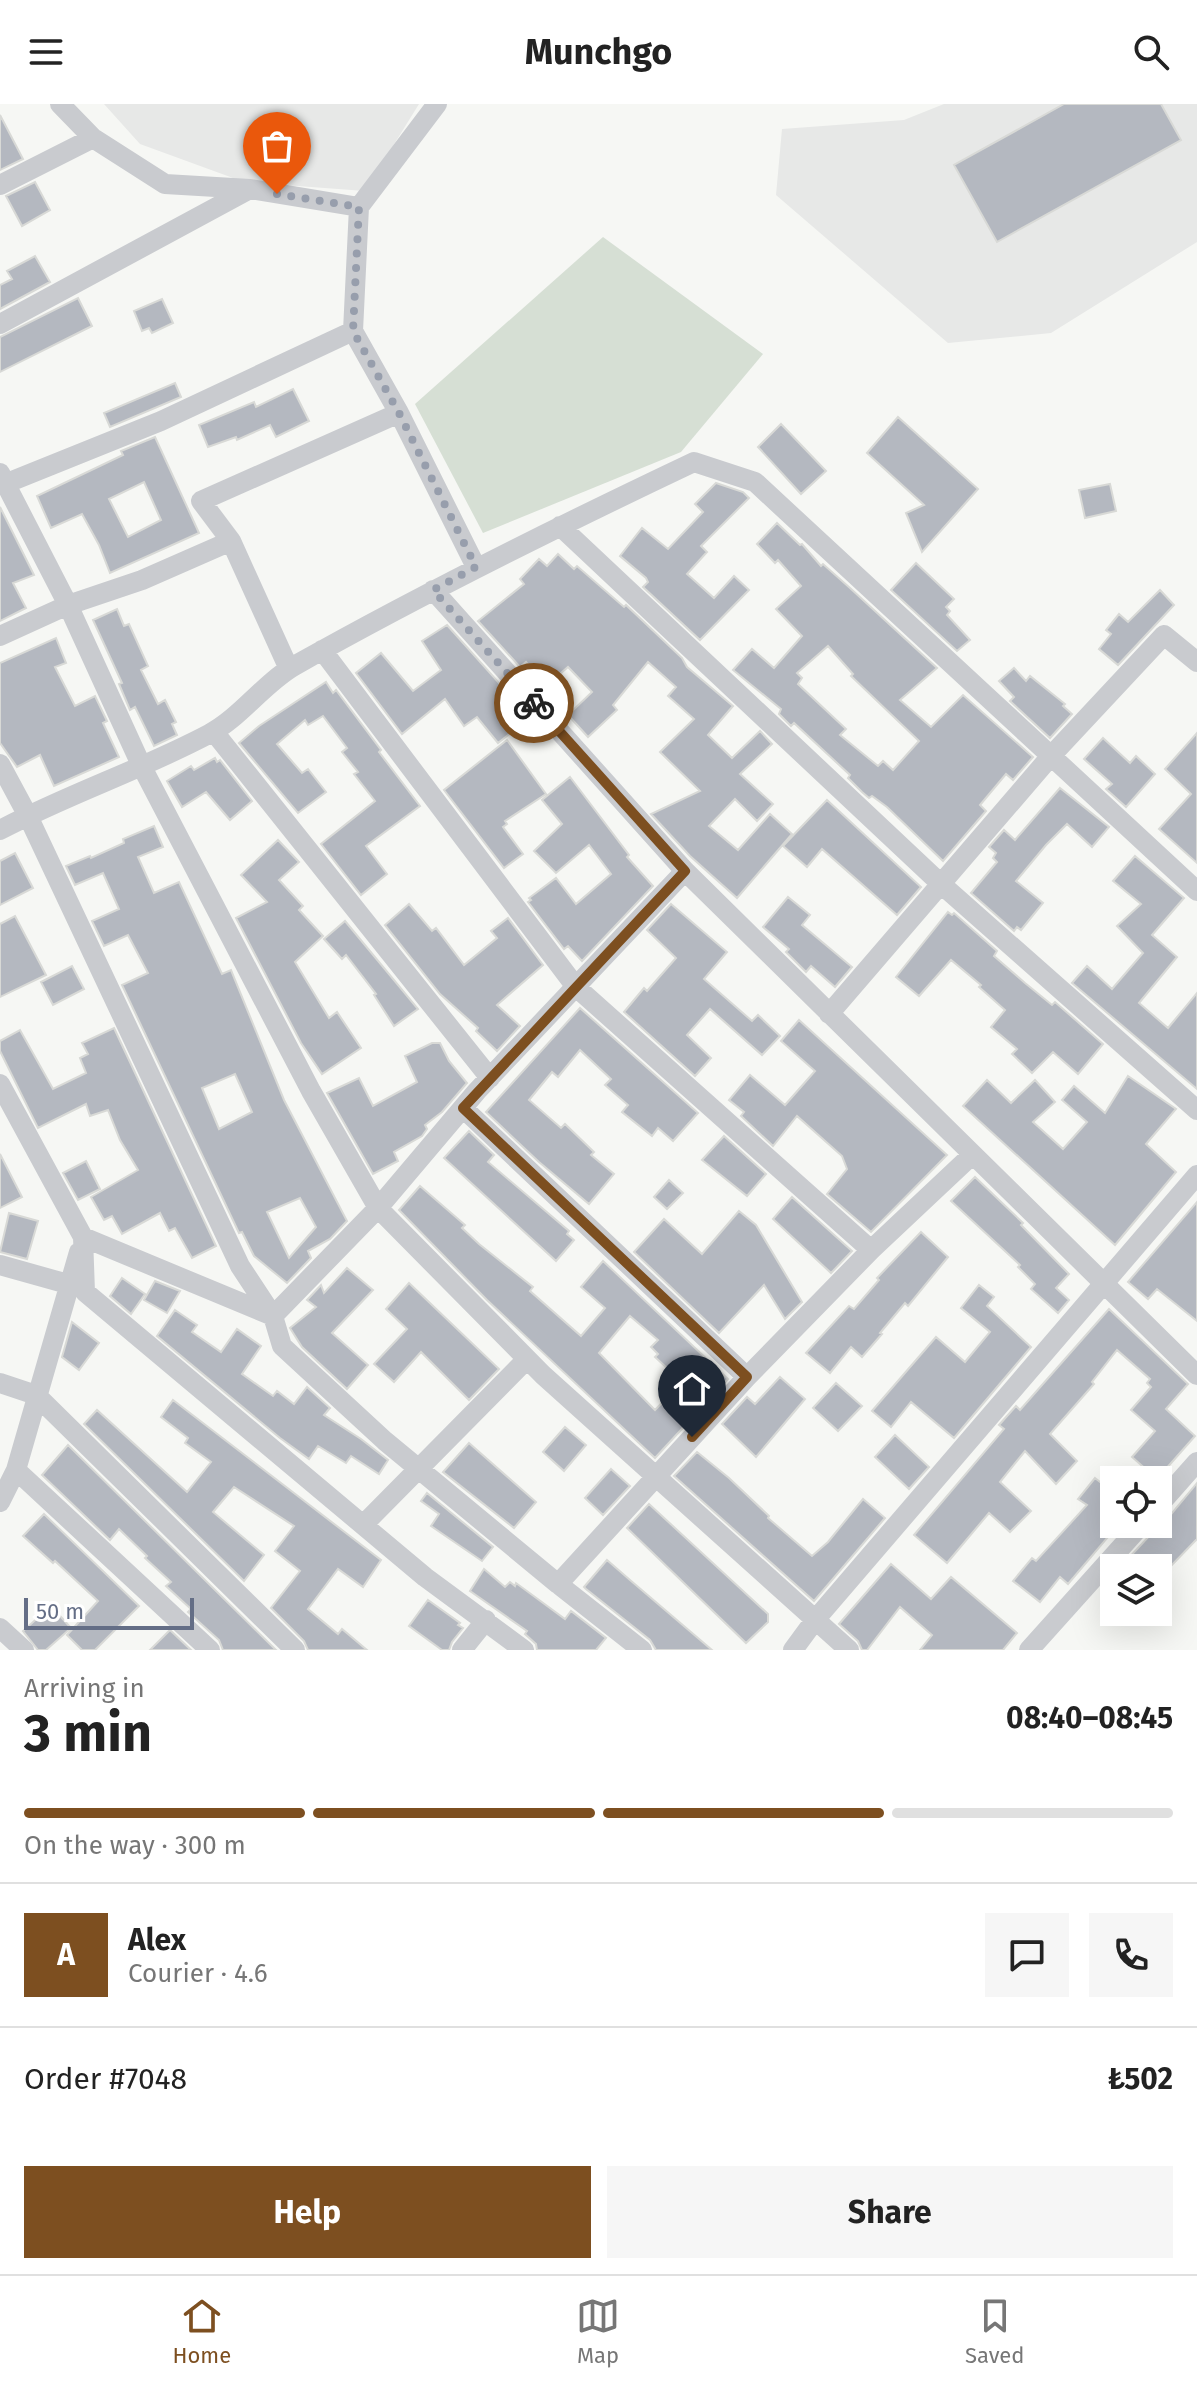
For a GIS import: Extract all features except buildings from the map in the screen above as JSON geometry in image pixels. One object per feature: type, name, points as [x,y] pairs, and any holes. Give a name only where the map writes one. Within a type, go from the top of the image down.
[{"type":"street","points":[[60,104],[93,138],[165,184],[250,189],[359,207]]},
{"type":"street","points":[[437,104],[359,207],[353,331],[399,413],[476,567]]},
{"type":"street","points":[[0,185],[93,138]]},
{"type":"street","points":[[0,324],[250,189]]},
{"type":"street","points":[[353,331],[161,421],[4,478],[68,605],[142,767],[311,1091],[378,1208],[527,1359],[849,1650]]},
{"type":"street","points":[[289,669],[231,541],[201,501],[399,413]]},
{"type":"street","points":[[0,830],[214,732],[289,669],[322,650],[476,567],[694,462],[755,482],[1197,891]]},
{"type":"street","points":[[560,526],[941,884],[1197,1110]]},
{"type":"street","points":[[0,636],[68,605],[142,580],[231,541]]},
{"type":"street","points":[[433,590],[685,871],[1197,1375]]},
{"type":"street","points":[[829,1014],[1050,757],[1164,635],[1197,662]]},
{"type":"street","points":[[322,650],[576,987],[871,1250]]},
{"type":"street","points":[[214,732],[490,1078]]},
{"type":"street","points":[[0,764],[28,816],[240,1266],[273,1316],[282,1346],[418,1468],[642,1650]]},
{"type":"street","points":[[273,1316],[378,1208],[490,1078],[685,871]]},
{"type":"street","points":[[0,1084],[83,1237],[85,1292],[425,1577],[524,1650]]},
{"type":"street","points":[[463,1108],[747,1377]]},
{"type":"street","points":[[558,1584],[747,1377],[871,1250],[972,1155]]},
{"type":"street","points":[[793,1650],[815,1620],[1197,1175]]},
{"type":"street","points":[[83,1237],[273,1316]]},
{"type":"street","points":[[0,1502],[16,1470],[83,1237]]},
{"type":"street","points":[[0,1265],[68,1284]]},
{"type":"street","points":[[363,1525],[527,1359]]},
{"type":"street","points":[[0,1383],[36,1395],[295,1650]]},
{"type":"street","points":[[1172,1490],[1197,1462]]},
{"type":"street","points":[[16,1470],[210,1650]]},
{"type":"street","points":[[1029,1650],[1129,1538]]},
{"type":"street","points":[[462,1650],[486,1620]]},
{"type":"street","points":[[0,1628],[24,1650]]},
{"type":"shaded area","points":[[104,104],[419,104],[365,191],[244,182],[140,144]]},
{"type":"shaded area","points":[[944,104],[1197,104],[1197,242],[1051,333],[948,343],[776,195],[782,129],[904,120]]},
{"type":"shaded area","points":[[603,237],[763,354],[681,452],[483,533],[415,404]]},
{"type":"way so far","points":[[277,194],[359,207],[353,331],[399,413],[476,567],[433,590],[534,703]]},
{"type":"route","points":[[534,703],[685,871],[463,1108],[747,1377],[692,1437]]}]
